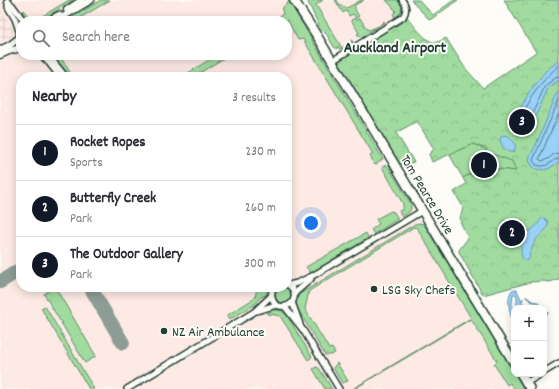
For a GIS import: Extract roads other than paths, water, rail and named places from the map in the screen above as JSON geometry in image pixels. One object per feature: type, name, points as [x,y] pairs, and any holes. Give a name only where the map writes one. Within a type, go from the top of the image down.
[{"type":"main road","name":"Tom Pearce Drive","points":[[294,0],[511,357]]},
{"type":"main road","name":"Tom Pearce Drive","points":[[301,0],[319,39]]},
{"type":"main road","points":[[523,377],[528,386]]},
{"type":"street","points":[[56,16],[82,0]]},
{"type":"street","points":[[65,16],[92,0]]},
{"type":"street","points":[[332,61],[403,17],[406,8],[402,0]]},
{"type":"street","points":[[7,1],[20,16]]},
{"type":"street","points":[[7,1],[8,7],[16,23]]},
{"type":"street","points":[[0,50],[16,40]]},
{"type":"street","points":[[0,55],[16,49]]},
{"type":"street","points":[[47,60],[56,72]]},
{"type":"street","points":[[52,60],[62,72]]},
{"type":"street","points":[[292,284],[298,283],[314,275],[422,211]]},
{"type":"street","points":[[303,330],[292,302],[294,294],[314,275]]},
{"type":"street","points":[[292,289],[294,294]]},
{"type":"street","points":[[127,389],[254,312],[271,296],[272,292]]},
{"type":"street","points":[[271,296],[276,305]]},
{"type":"street","points":[[285,307],[292,302]]},
{"type":"street","points":[[254,312],[276,305],[285,307],[303,330],[339,389]]},
{"type":"street","points":[[547,370],[559,364]]},
{"type":"street","points":[[528,386],[538,377]]},
{"type":"water","points":[[559,61],[559,80],[548,88],[531,127],[520,135],[516,133],[514,124],[523,103],[544,73]]},
{"type":"water","points":[[558,92],[559,161],[547,169],[541,170],[534,168],[529,161],[530,156]]},
{"type":"water","points":[[504,135],[508,136],[515,143],[515,150],[513,152],[506,150],[501,144],[500,139]]},
{"type":"water","points":[[543,217],[548,222],[547,228],[535,241],[529,254],[530,257],[526,261],[521,255],[523,238],[527,232],[534,228]]},
{"type":"water","points":[[512,290],[517,290],[524,305],[516,305],[517,297],[516,294],[513,294],[511,316],[509,303]]},
{"type":"waterway","points":[[526,297],[537,302],[539,305]]},
{"type":"place","name":"The Outdoor Gallery","points":[[522,122]]},
{"type":"place","name":"Rocket Ropes","points":[[484,165]]},
{"type":"place","name":"Butterfly Creek","points":[[512,233]]},
{"type":"place","name":"LSG Sky Chefs","points":[[374,289]]},
{"type":"place","name":"NZ Air Ambulance","points":[[164,331]]},
{"type":"district","name":"Auckland Airport","points":[[395,46]]}]
